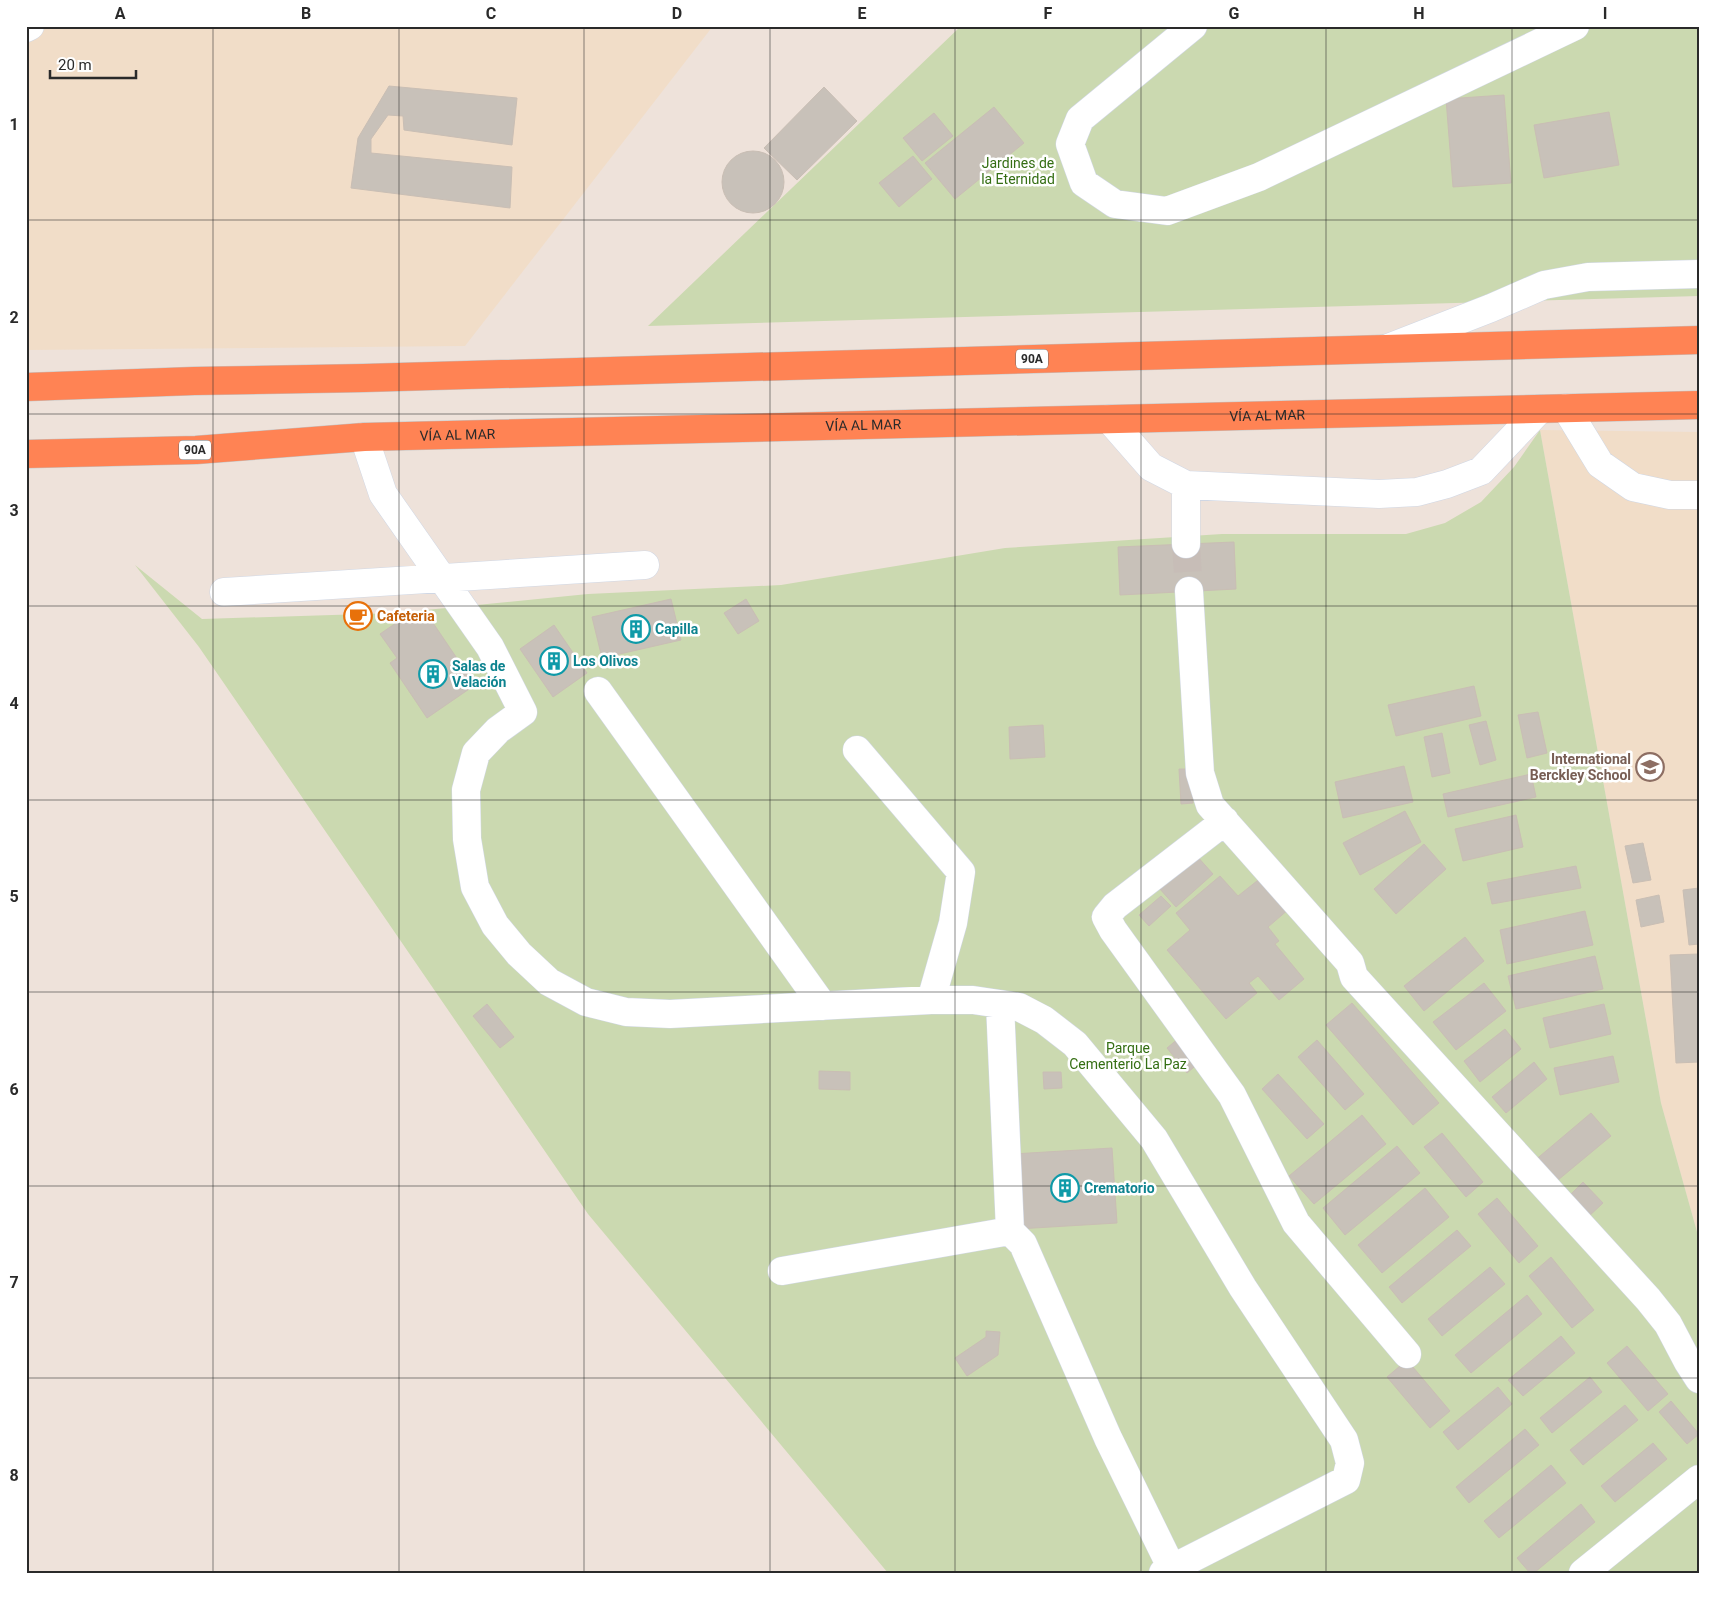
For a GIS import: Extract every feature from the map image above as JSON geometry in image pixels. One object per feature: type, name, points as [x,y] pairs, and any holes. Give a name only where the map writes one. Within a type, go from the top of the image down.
[{"type":"highway","name":"90A","points":[[26,387],[1699,340]]},
{"type":"highway","name":"VÍA AL MAR","points":[[26,454],[196,450],[364,437],[1699,405]]},
{"type":"lane","points":[[1193,26],[1080,120],[1070,144],[1084,183],[1115,204],[1167,211],[1259,177],[1575,26]]},
{"type":"lane","points":[[1386,349],[1491,308],[1544,284],[1588,277],[1699,274]]},
{"type":"lane","points":[[1566,408],[1600,464],[1633,487],[1670,495],[1699,495]]},
{"type":"lane","points":[[1109,420],[1151,467],[1186,485],[1379,494],[1417,492],[1447,484],[1481,471],[1540,409]]},
{"type":"lane","points":[[364,437],[383,494],[490,647],[524,712],[498,730],[476,753],[466,790],[467,839],[475,887],[495,925],[519,954],[549,982],[586,1002],[626,1012],[670,1014],[931,1000],[973,1000],[1000,1004],[1020,1007],[1044,1020],[1075,1044],[1154,1139],[1244,1288],[1344,1440],[1350,1463],[1346,1480],[1169,1571],[1023,1244],[1010,1231],[1000,1004]]},
{"type":"lane","points":[[1186,485],[1186,544]]},
{"type":"lane","points":[[224,592],[645,565]]},
{"type":"lane","points":[[1189,591],[1200,773],[1210,805],[1350,963],[1354,977],[1648,1299],[1668,1324],[1699,1379]]},
{"type":"lane","points":[[598,691],[823,1006]]},
{"type":"lane","points":[[857,750],[962,872],[953,923],[931,1000]]},
{"type":"lane","points":[[1225,821],[1114,906],[1106,917],[1113,930],[1232,1095],[1296,1222],[1407,1354]]},
{"type":"lane","points":[[782,1271],[1010,1231]]},
{"type":"lane","points":[[1583,1573],[1699,1480]]},
{"type":"shaded area","points":[[26,26],[713,26],[465,346],[26,350]]},
{"type":"shaded area","name":"International Berckley School","points":[[1540,430],[1699,432],[1699,1239],[1661,1103]]},
{"type":"green space","name":"Jardines de la Eternidad","points":[[961,26],[1699,26],[1699,296],[648,326]]},
{"type":"green space","name":"Parque Cementerio La Paz","points":[[1540,430],[1661,1103],[1699,1239],[1699,1573],[888,1573],[588,1214],[199,647],[135,565],[202,619],[395,613],[588,594],[781,585],[1005,548],[1222,534],[1406,534],[1445,523],[1481,502],[1514,467]]},
{"type":"building","points":[[389,86],[517,98],[512,145],[404,130],[403,116],[388,115],[371,139],[371,153],[512,167],[510,208],[351,188],[358,138]]},
{"type":"building","points":[[824,87],[857,121],[797,180],[764,148]]},
{"type":"building","points":[[1504,95],[1511,183],[1453,187],[1446,99]]},
{"type":"building","points":[[994,107],[1024,143],[955,199],[925,163]]},
{"type":"building","points":[[1609,112],[1619,165],[1544,178],[1534,125]]},
{"type":"building","points":[[934,113],[953,136],[922,161],[903,138]]},
{"type":"building","points":[[753,151],[765,154],[775,160],[781,170],[784,182],[781,194],[775,204],[765,210],[753,213],[741,210],[731,204],[725,194],[722,182],[725,170],[731,160],[741,154]]},
{"type":"building","points":[[913,156],[932,179],[899,207],[879,183]]},
{"type":"building","points":[[1234,542],[1236,589],[1120,595],[1118,547]]},
{"type":"building","name":"Capilla","points":[[671,599],[681,640],[602,658],[592,617]]},
{"type":"building","points":[[746,599],[759,621],[738,634],[724,613]]},
{"type":"building","name":"Salas de Velación","points":[[409,614],[415,623],[427,614],[475,685],[427,718],[390,663],[397,658],[380,634]]},
{"type":"building","name":"Los Olivos","points":[[554,625],[587,673],[553,697],[520,649]]},
{"type":"building","points":[[1474,686],[1481,716],[1396,736],[1388,705]]},
{"type":"building","points":[[1538,712],[1547,753],[1527,758],[1518,715]]},
{"type":"building","points":[[1486,721],[1496,760],[1480,765],[1469,725]]},
{"type":"building","points":[[1043,725],[1045,757],[1010,759],[1009,727]]},
{"type":"building","points":[[1442,733],[1450,773],[1432,777],[1424,737]]},
{"type":"building","points":[[1404,766],[1413,802],[1343,818],[1335,782]]},
{"type":"building","points":[[1179,769],[1191,769],[1193,803],[1181,804]]},
{"type":"building","points":[[1531,774],[1536,797],[1448,817],[1443,794]]},
{"type":"building","points":[[1405,811],[1421,842],[1360,875],[1343,843]]},
{"type":"building","points":[[1516,815],[1523,847],[1463,861],[1455,829]]},
{"type":"building","points":[[1643,843],[1651,880],[1633,883],[1625,846]]},
{"type":"building","points":[[1424,844],[1446,869],[1396,914],[1374,889]]},
{"type":"building","points":[[1196,855],[1213,874],[1176,907],[1159,888]]},
{"type":"building","points":[[1576,866],[1581,888],[1492,904],[1487,883]]},
{"type":"building","points":[[1220,876],[1238,896],[1262,877],[1289,909],[1268,927],[1279,941],[1275,944],[1304,979],[1279,1000],[1258,976],[1249,983],[1257,993],[1226,1019],[1167,950],[1190,930],[1176,913]]},
{"type":"building","points":[[1699,888],[1699,944],[1689,945],[1683,890]]},
{"type":"building","points":[[1659,895],[1664,922],[1641,927],[1636,900]]},
{"type":"building","points":[[1161,896],[1171,906],[1149,926],[1139,915]]},
{"type":"building","points":[[1585,911],[1593,945],[1507,964],[1500,930]]},
{"type":"building","points":[[1465,937],[1484,961],[1424,1011],[1404,986]]},
{"type":"building","points":[[1699,954],[1699,1062],[1676,1063],[1670,955]]},
{"type":"building","points":[[1595,956],[1603,989],[1516,1009],[1508,976]]},
{"type":"building","points":[[1484,983],[1506,1011],[1456,1050],[1433,1022]]},
{"type":"building","points":[[1352,1003],[1439,1103],[1413,1125],[1326,1025]]},
{"type":"building","points":[[487,1004],[514,1037],[500,1048],[473,1016]]},
{"type":"building","points":[[1604,1004],[1611,1034],[1550,1048],[1543,1018]]},
{"type":"building","points":[[1505,1029],[1521,1049],[1480,1082],[1464,1061]]},
{"type":"building","points":[[1179,1038],[1200,1062],[1187,1073],[1167,1048]]},
{"type":"building","points":[[1317,1040],[1364,1094],[1345,1110],[1298,1057]]},
{"type":"building","points":[[1613,1056],[1619,1082],[1560,1095],[1554,1068]]},
{"type":"building","points":[[1534,1062],[1547,1079],[1506,1113],[1492,1097]]},
{"type":"building","points":[[819,1071],[850,1072],[850,1090],[819,1089]]},
{"type":"building","points":[[1043,1072],[1061,1072],[1062,1088],[1044,1089]]},
{"type":"building","points":[[1278,1074],[1324,1124],[1307,1139],[1262,1089]]},
{"type":"building","points":[[1591,1113],[1611,1136],[1552,1185],[1533,1162]]},
{"type":"building","points":[[1362,1115],[1386,1144],[1314,1204],[1289,1176]]},
{"type":"building","points":[[1442,1133],[1483,1182],[1466,1197],[1424,1147]]},
{"type":"building","points":[[1397,1146],[1420,1173],[1345,1235],[1323,1208]]},
{"type":"building","name":"Crematorio","points":[[1112,1148],[1117,1223],[1017,1229],[1013,1154]]},
{"type":"building","points":[[1583,1182],[1603,1203],[1587,1218],[1567,1198]]},
{"type":"building","points":[[1425,1188],[1449,1217],[1382,1273],[1358,1245]]},
{"type":"building","points":[[1497,1198],[1538,1246],[1519,1263],[1478,1214]]},
{"type":"building","points":[[1457,1230],[1471,1246],[1402,1303],[1389,1287]]},
{"type":"building","points":[[1551,1257],[1594,1310],[1572,1328],[1529,1276]]},
{"type":"building","points":[[1490,1267],[1505,1284],[1442,1336],[1428,1319]]},
{"type":"building","points":[[1527,1295],[1542,1314],[1471,1373],[1455,1355]]},
{"type":"building","points":[[986,1331],[1000,1332],[998,1355],[967,1376],[955,1358],[986,1337]]},
{"type":"building","points":[[1561,1336],[1575,1353],[1523,1396],[1508,1380]]},
{"type":"building","points":[[1627,1346],[1668,1394],[1648,1411],[1607,1363]]},
{"type":"building","points":[[1407,1360],[1450,1411],[1430,1428],[1387,1377]]},
{"type":"building","points":[[1590,1377],[1602,1392],[1552,1433],[1540,1418]]},
{"type":"building","points":[[1498,1387],[1512,1404],[1458,1450],[1443,1432]]},
{"type":"building","points":[[1671,1401],[1699,1434],[1687,1444],[1659,1412]]},
{"type":"building","points":[[1625,1405],[1638,1420],[1583,1465],[1570,1450]]},
{"type":"building","points":[[1525,1429],[1539,1445],[1469,1503],[1456,1487]]},
{"type":"building","points":[[1653,1443],[1667,1459],[1615,1502],[1601,1486]]},
{"type":"building","points":[[1551,1465],[1566,1483],[1499,1538],[1484,1521]]},
{"type":"building","points":[[1581,1504],[1595,1522],[1534,1573],[1530,1573],[1517,1558]]},
{"type":"tunnel","points":[[1186,544],[1189,591]]},
{"type":"place","name":"Cafeteria","points":[[358,616]]},
{"type":"place","name":"Capilla","points":[[636,629]]},
{"type":"place","name":"Los Olivos","points":[[554,661]]},
{"type":"place","name":"Salas de Velación","points":[[433,674]]},
{"type":"place","name":"International Berckley School","points":[[1650,767]]},
{"type":"place","name":"Crematorio","points":[[1065,1188]]}]
